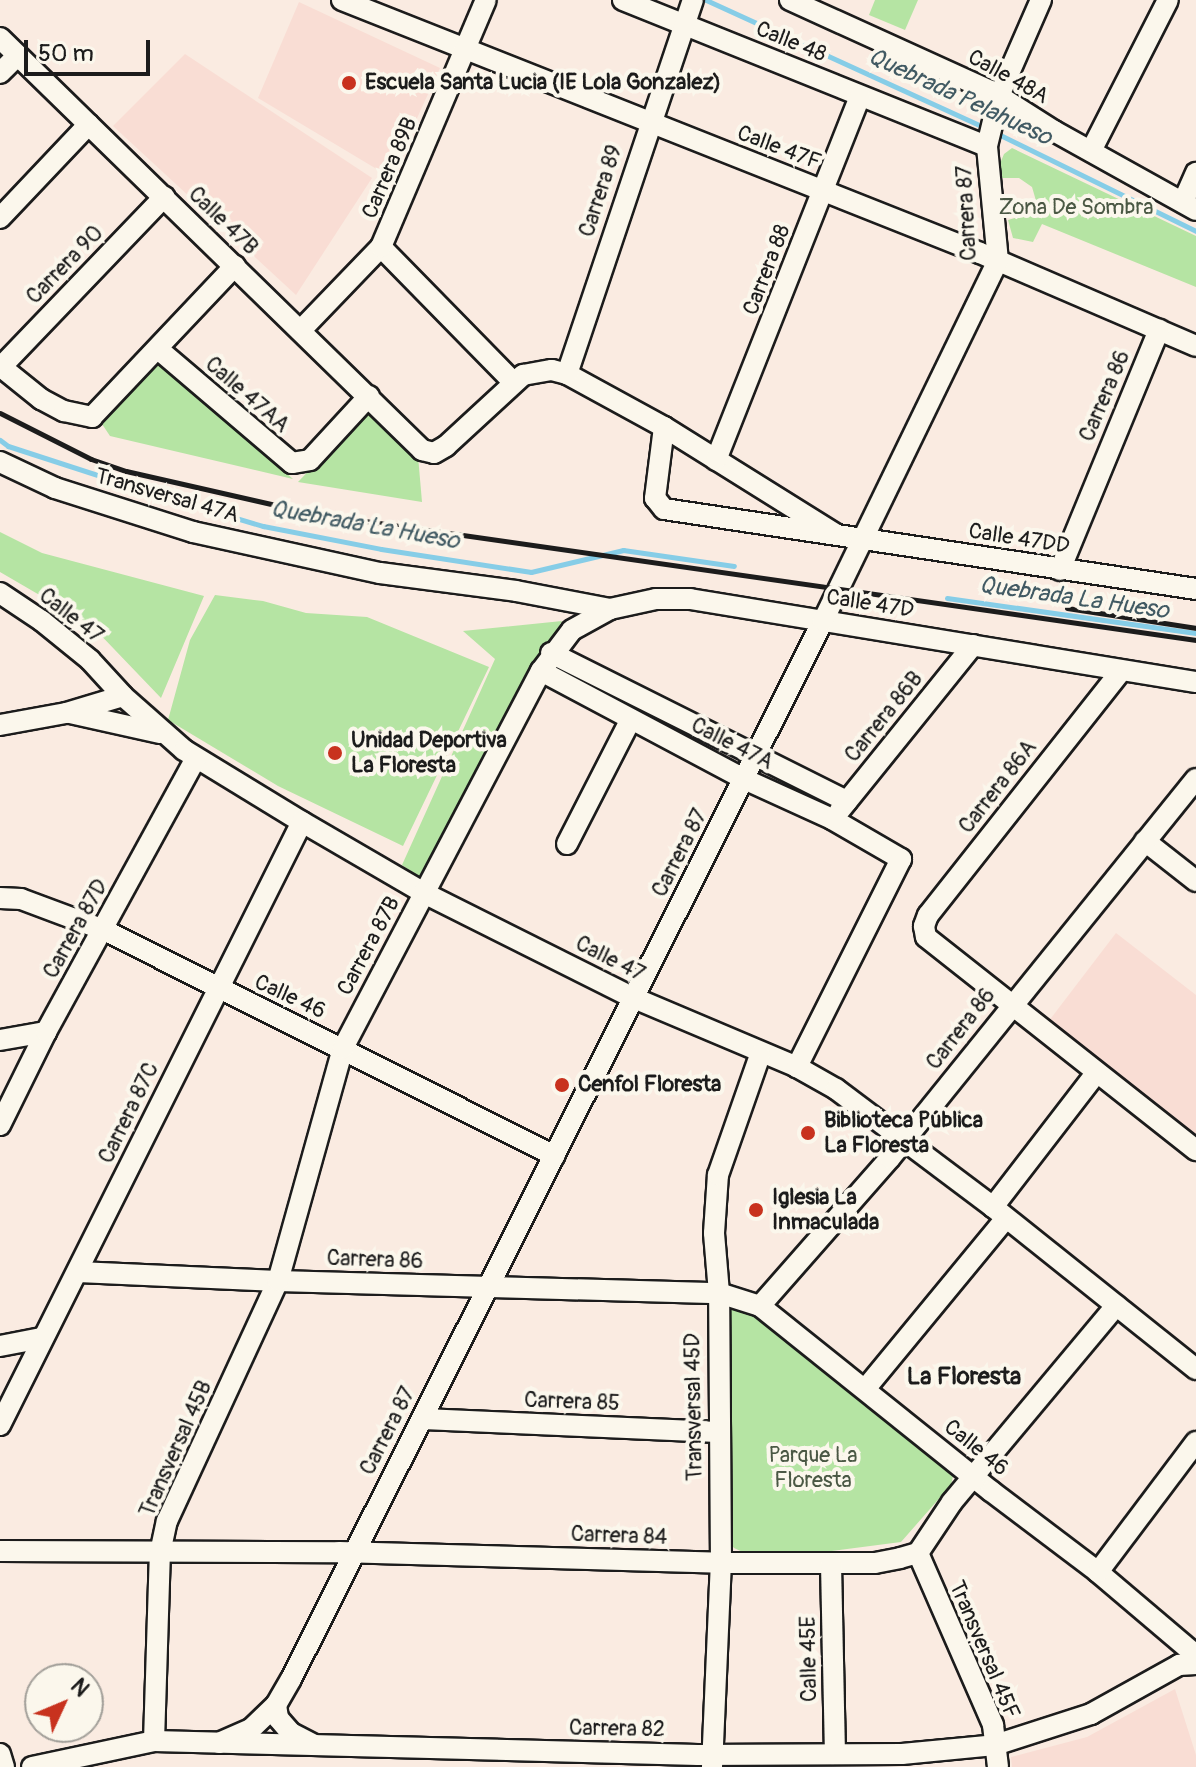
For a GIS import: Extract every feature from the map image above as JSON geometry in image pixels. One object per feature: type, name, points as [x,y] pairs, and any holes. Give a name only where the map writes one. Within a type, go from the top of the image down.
[{"type":"street","name":"Calle 47F","points":[[342,0],[998,261],[1196,346]]},
{"type":"street","name":"Carrera 89B","points":[[301,330],[381,247],[486,0]]},
{"type":"street","name":"Calle 48","points":[[623,0],[689,12],[860,96],[988,141]]},
{"type":"street","name":"Calle 48A","points":[[790,0],[1091,151],[1189,206]]},
{"type":"street","name":"Carrera 87","points":[[219,1743],[251,1729],[276,1705],[823,621],[998,261],[988,141],[997,103],[1041,0]]},
{"type":"street","points":[[1091,151],[1168,0]]},
{"type":"street","name":"Carrera 89","points":[[567,374],[649,123],[689,12]]},
{"type":"street","name":"Calle 47B","points":[[0,38],[422,450],[438,451],[513,382]]},
{"type":"street","points":[[0,73],[18,55]]},
{"type":"street","name":"Carrera 88","points":[[716,460],[860,96]]},
{"type":"street","points":[[0,218],[89,124]]},
{"type":"street","points":[[1189,206],[1196,173]]},
{"type":"street","name":"Carrera 90","points":[[0,367],[164,197]]},
{"type":"street","points":[[381,247],[513,382]]},
{"type":"street","points":[[0,367],[41,399],[64,411],[92,417],[99,414],[235,266]]},
{"type":"street","name":"Carrera 86","points":[[1060,570],[1159,330]]},
{"type":"street","name":"Calle 47AA","points":[[158,349],[286,460],[298,464],[310,460],[369,396]]},
{"type":"street","name":"Calle 47DD","points":[[513,382],[538,370],[567,374],[664,427],[835,534]]},
{"type":"street","name":"Calle 47DD","points":[[664,427],[655,498],[660,508],[1196,589]]},
{"type":"street","name":"Transversal 47A","points":[[0,462],[55,488],[193,532],[380,573],[516,591],[610,609]]},
{"type":"street","name":"Calle 47","points":[[0,593],[42,621],[90,660],[163,733],[196,758],[302,822],[424,893],[634,998],[760,1055],[797,1067],[836,1089],[999,1212],[1196,1369]]},
{"type":"street","name":"Calle 47D","points":[[551,653],[580,624],[610,609],[656,599],[690,599],[1196,682]]},
{"type":"street","name":"Carrera 86B","points":[[832,819],[973,645]]},
{"type":"street","name":"Carrera 87B","points":[[278,1281],[343,1048],[551,653]]},
{"type":"street","name":"Calle 47A","points":[[551,653],[847,801]]},
{"type":"street","name":"Calle 47A","points":[[541,671],[744,779],[832,819],[901,859],[797,1067]]},
{"type":"street","name":"Carrera 86A","points":[[1011,1004],[926,937],[924,926],[928,915],[1121,671]]},
{"type":"street","points":[[0,725],[66,713],[123,696]]},
{"type":"street","points":[[66,713],[163,733]]},
{"type":"street","points":[[567,844],[631,719]]},
{"type":"street","name":"Carrera 87D","points":[[0,1125],[46,1032],[196,758]]},
{"type":"street","name":"Carrera 86","points":[[760,1306],[905,1139],[1011,1004],[1196,779]]},
{"type":"street","name":"Carrera 87C","points":[[0,1425],[302,822]]},
{"type":"street","points":[[1145,841],[1196,881]]},
{"type":"street","name":"Calle 46","points":[[0,898],[21,899],[104,930],[555,1156]]},
{"type":"street","points":[[1011,1004],[1196,1150]]},
{"type":"street","points":[[0,1040],[46,1032]]},
{"type":"street","name":"Transversal 45D","points":[[712,1761],[721,1563],[719,1293],[714,1233],[718,1175],[760,1055]]},
{"type":"street","points":[[866,1388],[999,1212],[1097,1072]]},
{"type":"street","name":"Carrera 86","points":[[78,1272],[486,1288],[719,1293]]},
{"type":"street","name":"Transversal 45B","points":[[154,1741],[160,1553],[167,1521],[278,1281]]},
{"type":"street","name":"Calle 46","points":[[719,1293],[760,1306],[866,1388],[973,1477],[1098,1572],[1192,1653]]},
{"type":"street","points":[[918,1553],[973,1477],[1116,1306]]},
{"type":"street","points":[[0,1346],[42,1338]]},
{"type":"street","name":"Carrera 85","points":[[422,1419],[719,1432]]},
{"type":"street","points":[[1098,1572],[1196,1442]]},
{"type":"street","name":"Carrera 84","points":[[0,1551],[352,1553],[831,1564],[875,1563],[918,1553]]},
{"type":"street","name":"Transversal 45F","points":[[918,1553],[993,1725],[998,1767]]},
{"type":"street","name":"Calle 45E","points":[[831,1564],[835,1754]]},
{"type":"street","name":"Carrera 82","points":[[32,1767],[154,1741],[712,1761],[835,1754],[902,1754],[995,1745],[1091,1714],[1192,1653]]},
{"type":"street","points":[[276,1705],[278,1718],[291,1733],[320,1747]]},
{"type":"street","points":[[0,1754],[4,1767]]},
{"type":"shaded area","name":"Escuela Santa Lucia (IE Lola Gonzalez)","points":[[299,2],[440,68],[390,177],[258,98]]},
{"type":"shaded area","points":[[185,54],[372,178],[296,295],[113,126]]},
{"type":"shaded area","points":[[1116,933],[1196,995],[1196,1141],[1045,1026]]},
{"type":"shaded area","points":[[1175,1689],[1196,1755],[1196,1767],[1012,1767],[1011,1757],[1087,1737]]},
{"type":"green space","points":[[875,0],[918,0],[905,30],[869,15]]},
{"type":"green space","name":"Zona De Sombra","points":[[1012,148],[1196,236],[1196,287],[1042,224],[1033,242],[1013,238],[1008,220],[1039,211],[1032,187],[1019,178],[1002,178],[999,166],[1004,154]]},
{"type":"green space","points":[[158,359],[293,479],[110,436],[102,424]]},
{"type":"green space","points":[[369,408],[418,456],[422,502],[298,482]]},
{"type":"green space","points":[[0,532],[42,553],[204,596],[161,698],[91,625],[0,572]]},
{"type":"green space","name":"Unidad Deportiva La Floresta","points":[[215,595],[263,601],[306,613],[367,617],[489,667],[403,846],[278,786],[168,720],[190,640]]},
{"type":"green space","points":[[562,621],[422,879],[402,865],[495,659],[463,631]]},
{"type":"green space","name":"Parque La Floresta","points":[[731,1304],[743,1304],[950,1467],[953,1476],[951,1485],[901,1542],[824,1552],[747,1554],[734,1548],[725,1537],[730,1348],[721,1337],[725,1314]]},
{"type":"waterway","name":"Quebrada Pelahueso","points":[[706,0],[985,128]]},
{"type":"waterway","name":"Quebrada Pelahueso","points":[[994,132],[1196,231]]},
{"type":"waterway","name":"Quebrada La Hueso","points":[[0,440],[8,446],[263,526],[381,549],[531,572],[623,550],[734,566]]},
{"type":"waterway","name":"Quebrada La Hueso","points":[[947,598],[1196,633]]},
{"type":"railway","points":[[0,413],[91,459],[126,471],[316,514],[1196,640]]},
{"type":"railway","points":[[1067,608],[1196,628]]},
{"type":"place","name":"Escuela Santa Lucia (IE Lola Gonzalez)","points":[[349,83]]},
{"type":"place","name":"Unidad Deportiva La Floresta","points":[[335,753]]},
{"type":"place","name":"Cenfol Floresta","points":[[562,1085]]},
{"type":"place","name":"Biblioteca Pública La Floresta","points":[[808,1133]]},
{"type":"place","name":"Iglesia La Inmaculada","points":[[756,1210]]},
{"type":"district","name":"La Floresta","points":[[964,1377]]}]
